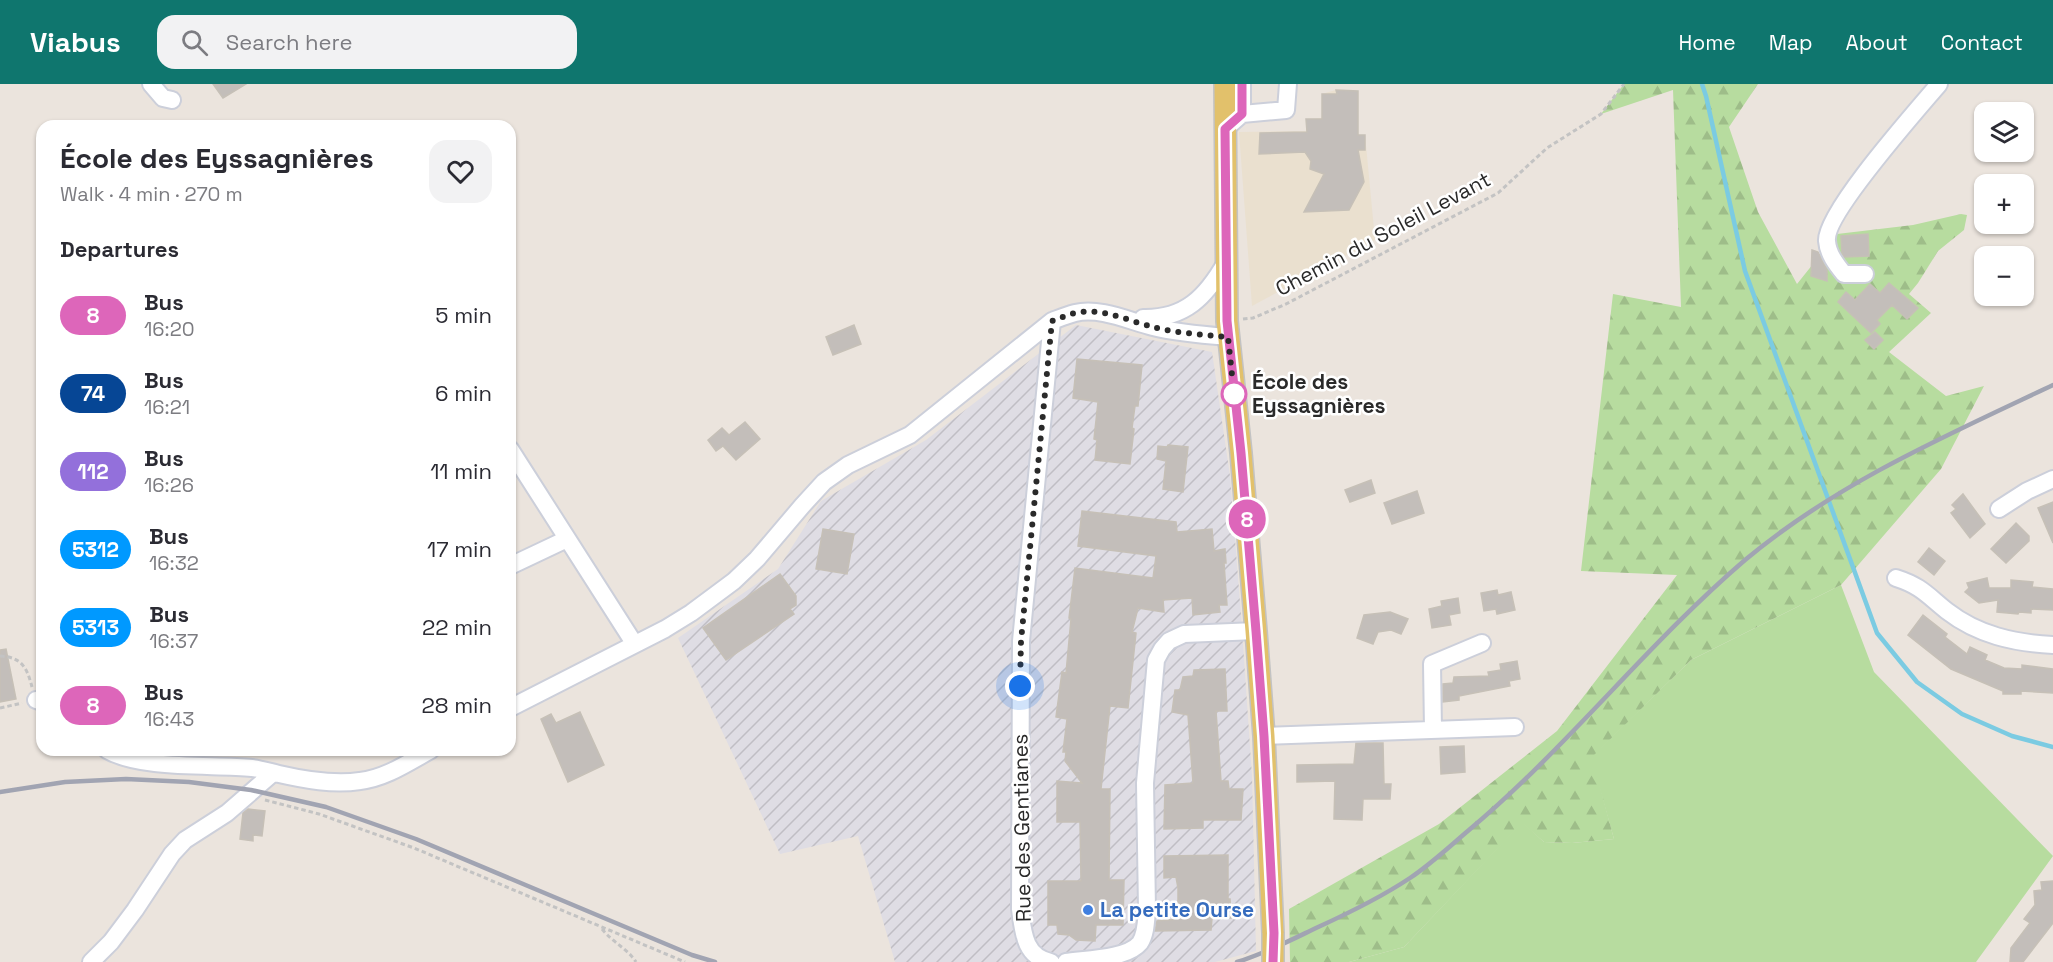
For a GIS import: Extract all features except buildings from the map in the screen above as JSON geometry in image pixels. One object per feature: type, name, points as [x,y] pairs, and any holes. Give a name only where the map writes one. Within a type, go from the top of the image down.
[{"type":"main road","points":[[1225,84],[1227,324],[1241,453],[1264,736],[1274,933],[1273,962]]},
{"type":"street","points":[[151,84],[163,98],[172,100]]},
{"type":"street","points":[[1242,84],[1242,114]]},
{"type":"street","points":[[1225,129],[1242,114],[1286,110],[1288,84]]},
{"type":"street","points":[[1865,274],[1844,274],[1832,259],[1826,240],[1830,225],[1853,188],[1939,84]]},
{"type":"street","points":[[516,705],[665,629],[691,613],[757,559],[824,482],[848,465],[910,435],[1052,321],[1077,312],[1129,318],[1154,319],[1172,316],[1192,304],[1210,287],[1226,262]]},
{"type":"street","points":[[1129,318],[1153,327],[1191,333],[1227,324],[1220,306],[1212,303],[1192,304]]},
{"type":"street","points":[[1191,333],[1189,321],[1192,304]]},
{"type":"street","name":"Rue des Gentianes","points":[[1051,962],[1040,960],[1030,950],[1023,931],[1020,909],[1020,665],[1052,321]]},
{"type":"street","points":[[516,458],[634,643]]},
{"type":"street","points":[[2000,509],[2027,491],[2053,480]]},
{"type":"street","points":[[516,563],[567,539]]},
{"type":"street","points":[[1896,578],[1923,590],[1948,611],[1985,633],[2009,640],[2053,645]]},
{"type":"street","points":[[1066,962],[1113,956],[1128,951],[1140,943],[1145,931],[1148,910],[1145,783],[1156,660],[1162,649],[1169,641],[1184,634],[1256,631]]},
{"type":"street","points":[[1433,730],[1432,664],[1482,643]]},
{"type":"street","points":[[1264,736],[1515,727]]},
{"type":"street","points":[[122,756],[147,762],[254,768],[310,781],[361,781],[381,776],[419,756]]},
{"type":"street","points":[[91,962],[111,942],[172,854],[185,840],[227,813],[273,773]]},
{"type":"path","name":"Chemin du Soleil Levant","points":[[1227,324],[1253,318],[1286,304],[1498,193],[1547,148],[1601,114],[1624,84]]},
{"type":"path","points":[[0,656],[12,656],[27,669],[36,693]]},
{"type":"path","points":[[0,708],[36,702]]},
{"type":"path","points":[[246,795],[319,814],[385,837],[685,962]]},
{"type":"path","points":[[600,927],[611,941],[630,953],[636,962]]},
{"type":"shaded area","points":[[1336,90],[1358,91],[1358,130],[1353,130],[1354,135],[1365,135],[1375,240],[1252,306],[1239,132],[1306,131],[1306,119],[1322,118],[1322,94]]},
{"type":"shaded area","points":[[1076,325],[1212,352],[1230,476],[1241,615],[1252,776],[1256,951],[1215,962],[895,962],[858,836],[780,854],[678,638],[778,569],[821,501],[926,440]]},
{"type":"green space","points":[[1624,84],[1758,84],[1729,127],[1758,212],[1797,284],[1837,234],[1913,225],[1961,214],[1967,215],[1964,230],[1938,251],[1909,294],[1931,313],[1889,352],[1946,396],[1984,386],[1941,469],[1841,585],[1691,660],[1592,757],[1614,839],[1572,843],[1544,842],[1522,823],[1404,947],[1349,962],[1290,962],[1289,909],[1439,824],[1557,731],[1677,575],[1581,571],[1613,294],[1681,307],[1673,90],[1601,114]]},
{"type":"green space","points":[[1841,585],[1874,672],[2053,856],[1976,962],[1349,962],[1404,947],[1522,822],[1544,842],[1572,843],[1614,839],[1591,757],[1691,660]]},
{"type":"waterway","points":[[1702,84],[1745,271],[1877,633],[1917,682],[1962,714],[2012,736],[2053,747]]},
{"type":"railway","points":[[1237,962],[1277,946],[1376,899],[1448,849],[1540,765],[1709,592],[1780,532],[1854,484],[1932,442],[2053,385]]},
{"type":"railway","points":[[0,792],[65,782],[126,779],[189,782],[251,790],[326,807],[416,839],[692,955],[715,962]]},
{"type":"bus line","name":"8","points":[[1242,84],[1242,114],[1225,129],[1227,321],[1241,453],[1261,694],[1274,933],[1273,962]]},
{"type":"place","name":"École des Eyssagnières","points":[[1234,394]]},
{"type":"place","name":"La petite Ourse","points":[[1088,910]]},
{"type":"route","points":[[1020,686],[1021,641],[1052,321],[1077,312],[1104,314],[1129,318],[1153,327],[1228,337],[1234,394]]}]
